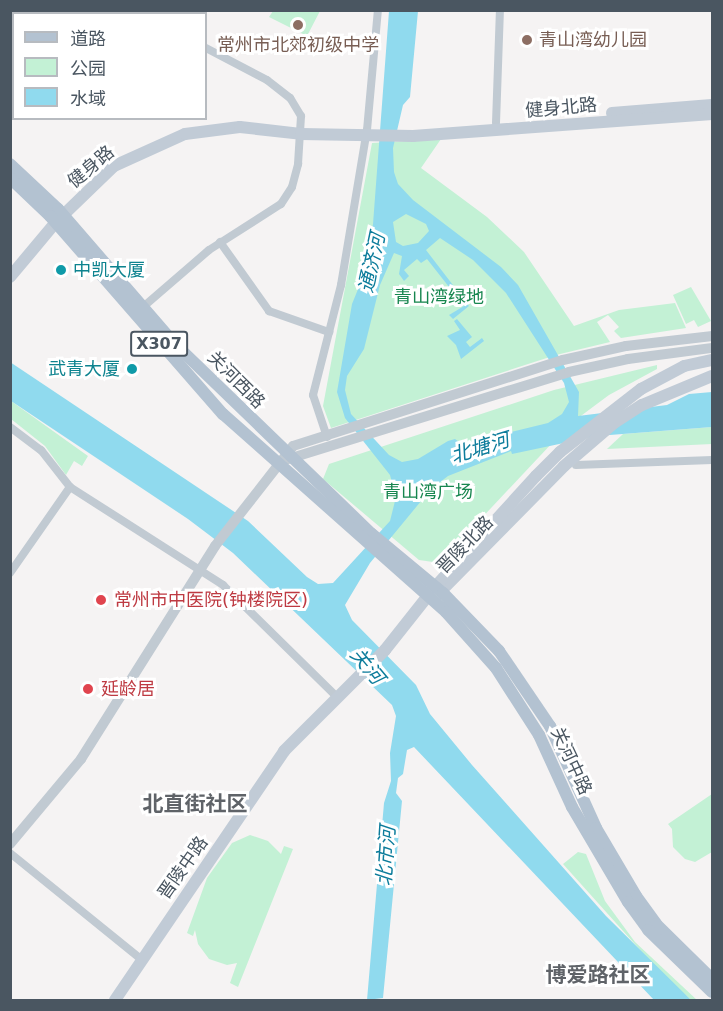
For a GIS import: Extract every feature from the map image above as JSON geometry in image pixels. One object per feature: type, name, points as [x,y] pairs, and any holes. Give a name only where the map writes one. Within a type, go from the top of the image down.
[{"type":"main road","name":"健身北路","points":[[414,132],[712,105]]},
{"type":"main road","name":"健身北路","points":[[414,132],[712,114]]},
{"type":"main road","name":"健身路","points":[[10,265],[109,159],[180,127],[235,120],[301,131],[366,134],[414,132]]},
{"type":"main road","name":"关河西路","points":[[10,164],[176,345],[368,538]]},
{"type":"main road","name":"关河西路","points":[[10,178],[57,215],[223,414],[276,463],[368,538]]},
{"type":"main road","name":"健身路","points":[[10,278],[57,215]]},
{"type":"main road","name":"晋陵北路","points":[[429,600],[560,452],[615,408],[684,366],[712,360]]},
{"type":"main road","name":"晋陵北路","points":[[439,590],[479,556],[564,466],[642,405],[712,376]]},
{"type":"main road","points":[[479,556],[502,542],[597,442],[657,404],[712,382]]},
{"type":"main road","points":[[368,538],[385,553]]},
{"type":"main road","name":"关河中路","points":[[385,553],[439,590],[499,651],[550,726],[596,828],[636,896],[662,931],[712,979]]},
{"type":"main road","name":"关河中路","points":[[385,553],[429,600],[446,612],[496,668],[539,735],[572,807],[648,930],[712,992]]},
{"type":"main road","name":"晋陵中路","points":[[115,1000],[284,750],[385,650],[429,600]]},
{"type":"street","points":[[327,437],[313,395],[341,285],[366,134],[378,10]]},
{"type":"street","points":[[496,123],[500,10]]},
{"type":"street","points":[[143,307],[219,242],[281,204],[292,187],[301,131],[301,116],[290,98],[267,80],[207,49]]},
{"type":"street","points":[[219,242],[269,311],[329,332]]},
{"type":"street","points":[[367,428],[563,360],[626,346],[712,336]]},
{"type":"street","points":[[287,455],[367,428],[555,375],[628,359],[712,348]]},
{"type":"street","points":[[10,427],[41,450],[70,487],[200,568],[223,585],[337,697]]},
{"type":"street","points":[[10,844],[81,759],[200,568],[276,463],[287,455],[327,437],[348,434]]},
{"type":"street","points":[[576,465],[712,460]]},
{"type":"street","points":[[10,573],[70,487]]},
{"type":"street","points":[[10,853],[141,959]]},
{"type":"green space","points":[[273,11],[320,11],[307,36],[269,17]]},
{"type":"green space","name":"青山湾绿地","points":[[441,139],[421,168],[487,217],[524,252],[574,326],[619,310],[675,303],[686,328],[621,338],[614,331],[619,327],[608,315],[597,322],[610,342],[556,355],[331,428],[323,406],[372,143]]},
{"type":"green space","points":[[691,287],[711,321],[698,327],[694,320],[686,324],[673,295]]},
{"type":"green space","name":"青山湾广场","points":[[657,365],[657,369],[609,395],[570,424],[445,557],[433,562],[419,560],[323,479],[329,464],[554,390]]},
{"type":"green space","points":[[11,401],[88,456],[82,466],[74,461],[66,475],[45,446],[11,419]]},
{"type":"green space","points":[[712,427],[712,444],[607,449],[623,434]]},
{"type":"green space","points":[[712,794],[712,852],[695,862],[685,859],[673,847],[672,829],[668,824]]},
{"type":"green space","points":[[250,835],[268,841],[281,854],[284,846],[293,849],[238,987],[230,983],[237,963],[227,965],[209,959],[198,944],[195,930],[193,936],[187,933],[207,878],[232,843]]},
{"type":"green space","points":[[578,852],[586,854],[605,901],[635,942],[697,1000],[691,1000],[659,971],[563,864]]},
{"type":"water","points":[[389,11],[418,11],[410,97],[403,105],[393,148],[394,172],[398,184],[413,200],[501,267],[518,285],[579,392],[578,416],[667,405],[689,394],[712,392],[712,427],[597,436],[512,454],[511,451],[448,476],[431,489],[370,563],[345,605],[352,620],[416,685],[430,714],[472,765],[606,916],[691,1000],[654,1000],[414,747],[407,750],[403,774],[398,778],[396,793],[402,801],[383,998],[367,1000],[384,803],[391,781],[390,753],[396,716],[392,705],[233,553],[188,519],[11,401],[10,362],[248,521],[307,577],[318,584],[333,583],[390,521],[396,497],[390,475],[345,418],[337,392],[352,304],[365,272],[373,224]],"holes":[[[406,214],[426,224],[429,231],[418,243],[403,246],[396,242],[393,222]],[[440,238],[473,260],[506,293],[564,383],[569,402],[562,414],[548,423],[462,444],[455,439],[418,459],[402,462],[389,455],[351,414],[345,390],[347,376],[364,349],[380,285],[394,253],[402,256],[399,274],[404,281],[409,276],[404,270],[417,259],[421,263],[427,259],[464,306],[449,315],[453,319],[469,306],[426,250]]]},
{"type":"water","points":[[457,319],[472,337],[466,342],[470,347],[482,338],[484,341],[461,359],[456,345],[447,336],[460,330],[454,321]]},
{"type":"place","name":"常州市北郊初级中学","points":[[298,25]]},
{"type":"place","name":"青山湾幼儿园","points":[[527,40]]},
{"type":"place","name":"中凯大厦","points":[[61,270]]},
{"type":"place","name":"武青大厦","points":[[132,369]]},
{"type":"place","name":"常州市中医院(钟楼院区)","points":[[101,600]]},
{"type":"place","name":"延龄居","points":[[88,689]]},
{"type":"district","name":"北直街社区","points":[[195,804]]},
{"type":"district","name":"博爱路社区","points":[[598,975]]},
{"type":"water label","name":"通济河","points":[[372,263]]},
{"type":"water label","name":"北塘河","points":[[480,448]]},
{"type":"water label","name":"关河","points":[[367,666]]},
{"type":"water label","name":"北市河","points":[[386,856]]}]
